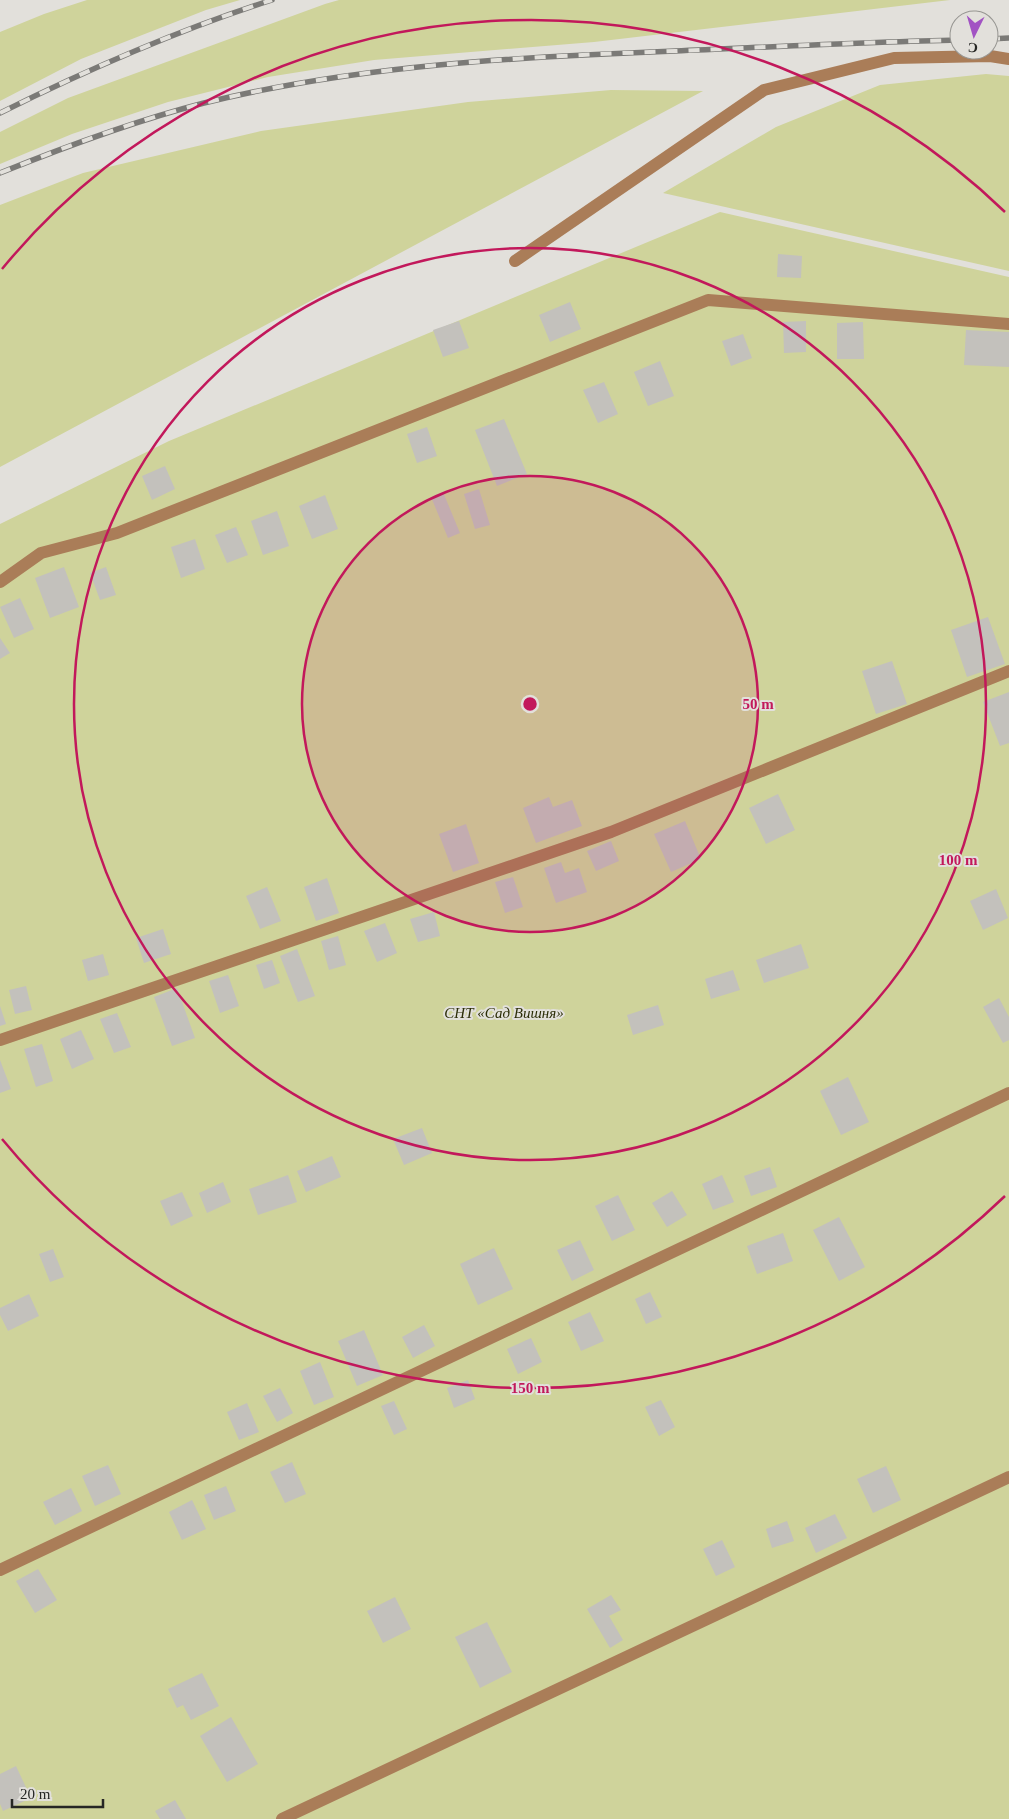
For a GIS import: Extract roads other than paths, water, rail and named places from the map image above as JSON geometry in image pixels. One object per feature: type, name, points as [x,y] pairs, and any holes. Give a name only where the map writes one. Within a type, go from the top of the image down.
[{"type":"street","points":[[515,261],[764,90],[894,58],[990,56],[1009,59]]},
{"type":"street","points":[[0,582],[41,553],[117,533],[708,300],[1009,324]]},
{"type":"street","points":[[0,1040],[611,832],[1009,671]]},
{"type":"street","points":[[0,1570],[1009,1093]]},
{"type":"street","points":[[282,1819],[1009,1477]]},
{"type":"railway","points":[[0,113],[134,51],[202,24],[272,0]]},
{"type":"railway","points":[[999,38],[1009,38]]},
{"type":"railway","points":[[0,173],[101,135],[204,103],[262,90],[379,71],[557,56],[949,40]]},
{"type":"park label","name":"СНТ «Сад Вишня»","points":[[504,1013]]}]
